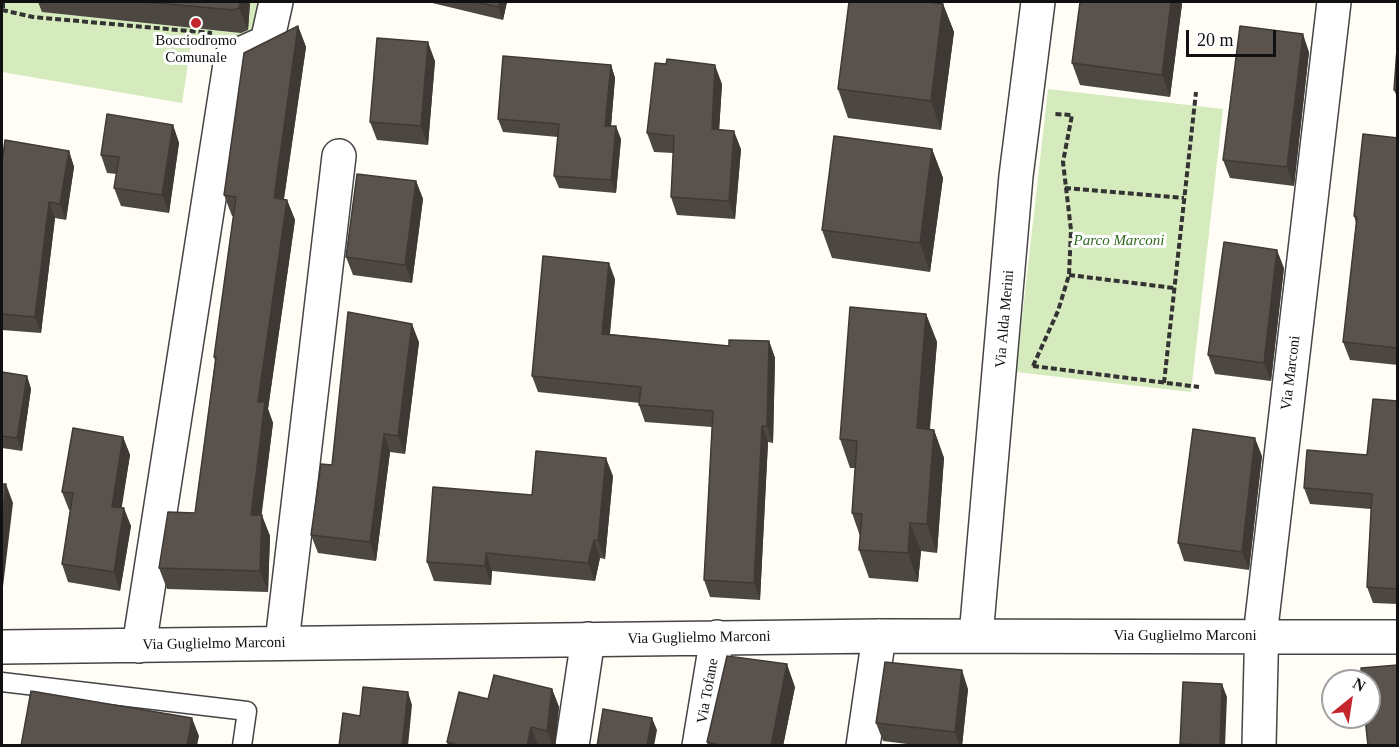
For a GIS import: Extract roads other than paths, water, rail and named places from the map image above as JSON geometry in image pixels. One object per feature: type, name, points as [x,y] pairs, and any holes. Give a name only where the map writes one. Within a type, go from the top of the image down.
[{"type":"street","points":[[140,646],[231,58],[267,42],[276,2]]},
{"type":"street","name":"Via Alda Merini","points":[[976,636],[1016,176],[1038,2]]},
{"type":"street","name":"Via Marconi","points":[[1259,746],[1261,636],[1334,2]]},
{"type":"street","points":[[282,642],[339,156]]},
{"type":"street","points":[[862,746],[879,636]]},
{"type":"street","name":"Via Guglielmo Marconi","points":[[2,647],[717,637],[1398,637]]},
{"type":"street","name":"Via Tofane","points":[[699,746],[717,637]]},
{"type":"street","points":[[572,746],[588,639]]},
{"type":"lane","points":[[2,682],[247,711],[242,746]]},
{"type":"place","name":"Bocciodromo Comunale","points":[[196,23]]},
{"type":"park label","name":"Parco Marconi","points":[[1119,241]]}]
